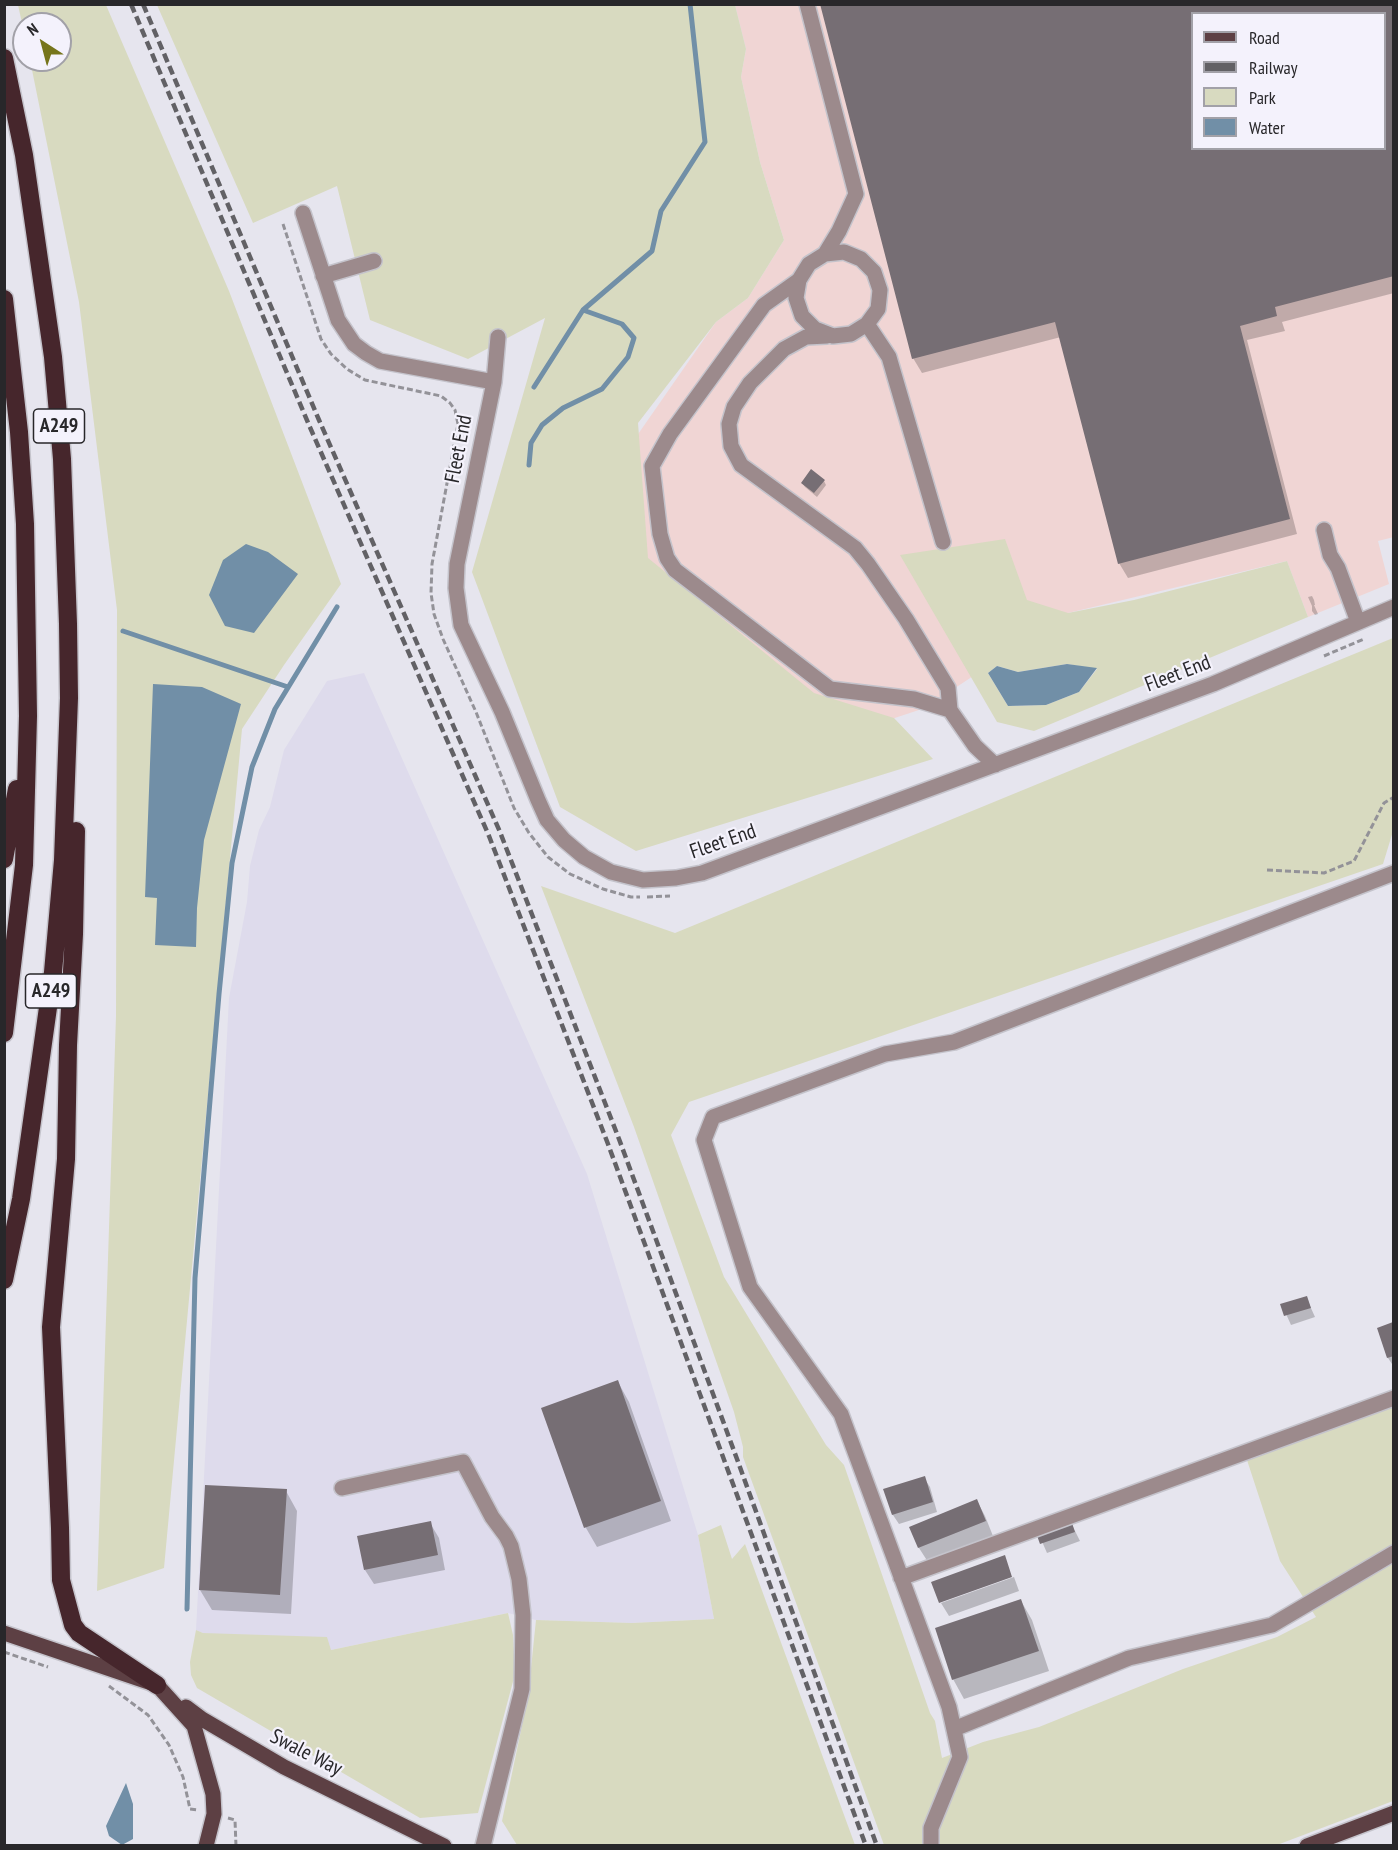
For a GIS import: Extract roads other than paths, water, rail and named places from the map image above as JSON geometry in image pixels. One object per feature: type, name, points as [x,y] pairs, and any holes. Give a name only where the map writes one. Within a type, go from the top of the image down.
[{"type":"highway","name":"A249","points":[[4,58],[24,155],[53,357],[62,459],[69,699],[63,860],[53,972],[21,1199],[4,1280]]},
{"type":"highway","name":"A249","points":[[4,299],[19,432],[25,524],[28,716],[24,865],[4,1033]]},
{"type":"highway","name":"A249","points":[[69,699],[79,755],[74,934],[68,1045],[66,1159],[51,1327],[61,1580],[73,1624],[79,1633],[157,1685]]},
{"type":"highway","name":"A249","points":[[4,859],[28,716]]},
{"type":"main road","points":[[4,1633],[157,1685],[194,1726],[213,1794],[214,1814],[206,1845]]},
{"type":"main road","name":"Swale Way","points":[[157,1685],[202,1719],[284,1767],[444,1845]]},
{"type":"main road","points":[[1307,1845],[1394,1814]]},
{"type":"street","points":[[807,4],[856,194],[840,231],[825,254],[809,264],[799,280],[764,305],[670,434],[652,466],[660,534],[667,558],[675,570],[830,689],[914,699],[950,710]]},
{"type":"street","points":[[303,213],[338,320],[350,339],[366,353],[380,361],[494,382]]},
{"type":"street","points":[[825,254],[843,252],[861,259],[874,272],[880,290],[878,309],[867,324],[851,334],[806,338],[784,349],[750,383],[734,407],[729,424],[731,446],[741,465],[855,548],[906,619],[948,688],[950,710],[975,746],[995,765]]},
{"type":"street","points":[[323,276],[374,261]]},
{"type":"street","points":[[799,280],[796,298],[802,316],[815,329],[833,336]]},
{"type":"street","points":[[867,324],[889,357],[943,542]]},
{"type":"street","name":"Fleet End","points":[[498,337],[494,382],[457,564],[456,588],[461,625],[502,712],[547,820],[564,840],[584,857],[611,872],[642,880],[676,878],[702,873],[1212,684],[1394,607]]},
{"type":"street","points":[[1324,530],[1330,555],[1338,568],[1358,622]]},
{"type":"street","points":[[931,1845],[931,1828],[960,1757],[949,1707],[841,1414],[750,1287],[704,1140],[713,1117],[885,1054],[954,1042],[1394,873]]},
{"type":"street","points":[[901,1578],[1394,1398]]},
{"type":"street","points":[[342,1488],[463,1462],[510,1546],[519,1579],[523,1615],[522,1689],[483,1845]]},
{"type":"street","points":[[954,1729],[1130,1658],[1272,1625],[1394,1553]]},
{"type":"water","points":[[246,544],[268,552],[298,574],[254,633],[225,626],[209,595],[223,560]]},
{"type":"water","points":[[1067,664],[1097,668],[1079,692],[1046,705],[1008,706],[988,673],[997,666],[1018,672]]},
{"type":"water","points":[[153,684],[202,687],[241,704],[204,840],[197,908],[196,947],[155,945],[157,898],[145,897]]},
{"type":"water","points":[[126,1783],[133,1804],[133,1839],[122,1845],[109,1836],[106,1826]]},
{"type":"waterway","points":[[534,387],[583,310],[652,251],[661,211],[705,142],[690,4]]},
{"type":"waterway","points":[[529,465],[531,443],[542,425],[563,408],[602,389],[628,357],[634,338],[622,324],[583,310]]},
{"type":"waterway","points":[[187,1609],[195,1278],[232,863],[252,767],[275,709],[337,607]]},
{"type":"waterway","points":[[123,631],[288,687]]},
{"type":"railway","points":[[131,4],[309,425],[489,836],[608,1144],[866,1846]]},
{"type":"railway","points":[[143,4],[319,420],[500,832],[619,1139],[877,1846]]}]
